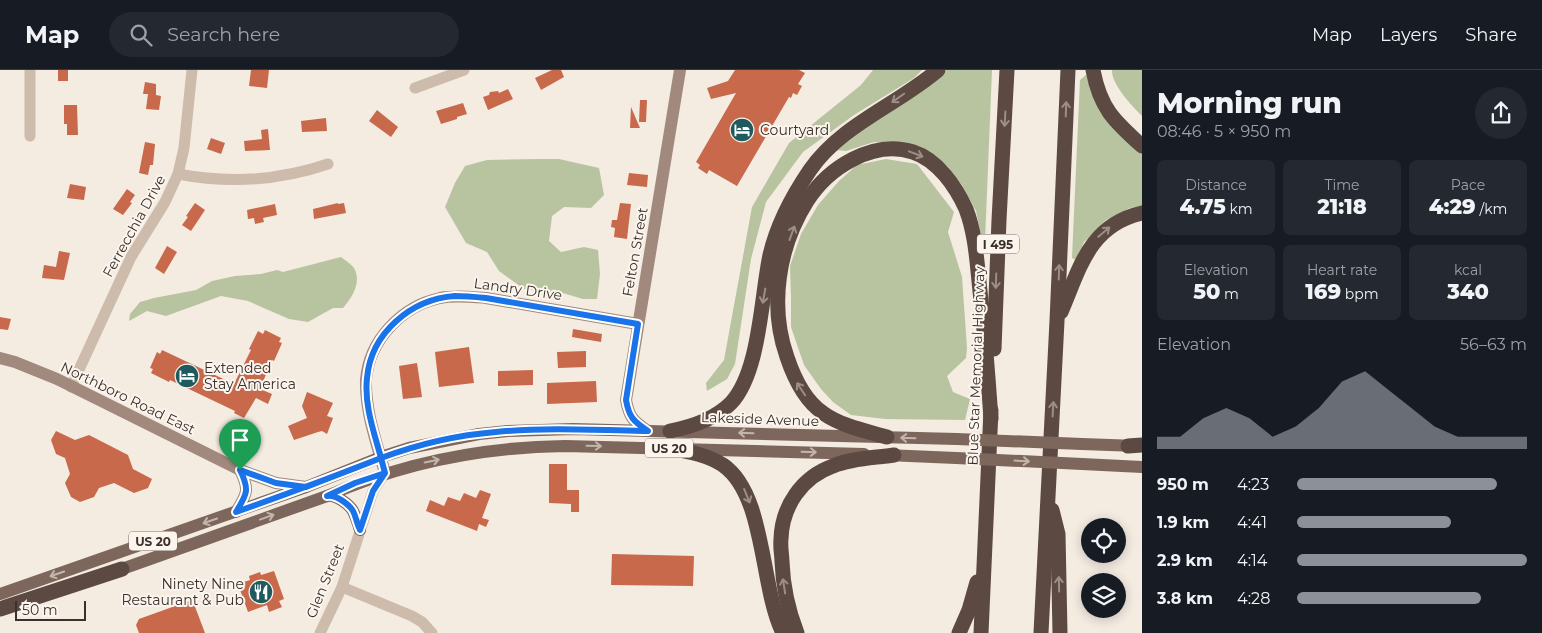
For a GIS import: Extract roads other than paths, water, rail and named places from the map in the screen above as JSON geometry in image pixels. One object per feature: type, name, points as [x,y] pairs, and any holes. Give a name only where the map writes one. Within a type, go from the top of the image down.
[{"type":"highway","points":[[670,431],[698,423],[720,412],[730,404],[740,390],[752,362],[773,246],[782,219],[820,157],[841,138],[938,70]]},
{"type":"highway","name":"Blue Star Memorial Highway","points":[[980,633],[991,419],[998,220],[1007,70]]},
{"type":"highway","points":[[1041,633],[1058,320],[1068,70]]},
{"type":"highway","points":[[1093,70],[1104,107],[1117,124],[1142,146]]},
{"type":"highway","points":[[887,437],[831,418],[816,408],[795,379],[785,352],[779,327],[777,296],[778,281],[786,248],[795,224],[810,197],[836,170],[860,156],[881,151],[904,150],[914,152],[926,158],[949,180],[966,211],[971,225],[976,254],[991,419]]},
{"type":"highway","points":[[1058,320],[1083,261],[1097,237],[1119,221],[1142,213]]},
{"type":"highway","points":[[665,448],[691,452],[711,459],[724,466],[740,482],[754,517],[769,592],[775,615],[783,633]]},
{"type":"highway","points":[[797,633],[787,603],[782,575],[780,539],[790,502],[799,489],[813,476],[832,466],[851,461],[894,455]]},
{"type":"highway","points":[[1048,493],[1058,534],[1060,633]]},
{"type":"highway","points":[[959,633],[972,600],[985,539]]},
{"type":"highway","name":"US 20","points":[[0,609],[122,569]]},
{"type":"main road","name":"Lakeside Avenue","points":[[381,458],[416,446],[493,432],[573,429],[957,439],[1137,446]]},
{"type":"main road","name":"US 20","points":[[122,569],[327,496],[355,483],[385,473],[469,453],[518,447],[665,448],[894,455],[1142,467]]},
{"type":"main road","name":"US 20","points":[[0,594],[236,512],[381,458]]},
{"type":"main road","points":[[327,496],[331,495],[353,510],[360,530]]},
{"type":"street","points":[[30,70],[30,136]]},
{"type":"street","name":"Ferrecchia Drive","points":[[71,387],[131,257],[166,202],[178,174],[184,148],[192,70]]},
{"type":"street","points":[[415,88],[464,70]]},
{"type":"street","name":"Felton Street","points":[[648,431],[635,422],[628,413],[626,400],[680,70]]},
{"type":"street","points":[[178,174],[199,178],[243,181],[313,170],[328,164]]},
{"type":"street","name":"Landry Drive","points":[[381,458],[368,402],[366,385],[368,372],[374,352],[382,337],[397,320],[414,308],[440,298],[467,296],[638,324]]},
{"type":"street","name":"Northboro Road East","points":[[0,358],[57,379],[240,470],[276,483],[306,487]]},
{"type":"street","points":[[381,458],[385,473]]},
{"type":"street","points":[[236,512],[247,490],[246,482],[240,470]]},
{"type":"street","name":"Glen Street","points":[[320,633],[342,587],[373,491],[385,473]]},
{"type":"street","points":[[342,587],[412,616],[422,622],[432,633]]},
{"type":"place","name":"Courtyard","points":[[742,130]]},
{"type":"place","name":"Extended Stay America","points":[[187,376]]},
{"type":"place","name":"Ninety Nine Restaurant & Pub","points":[[261,592]]}]
